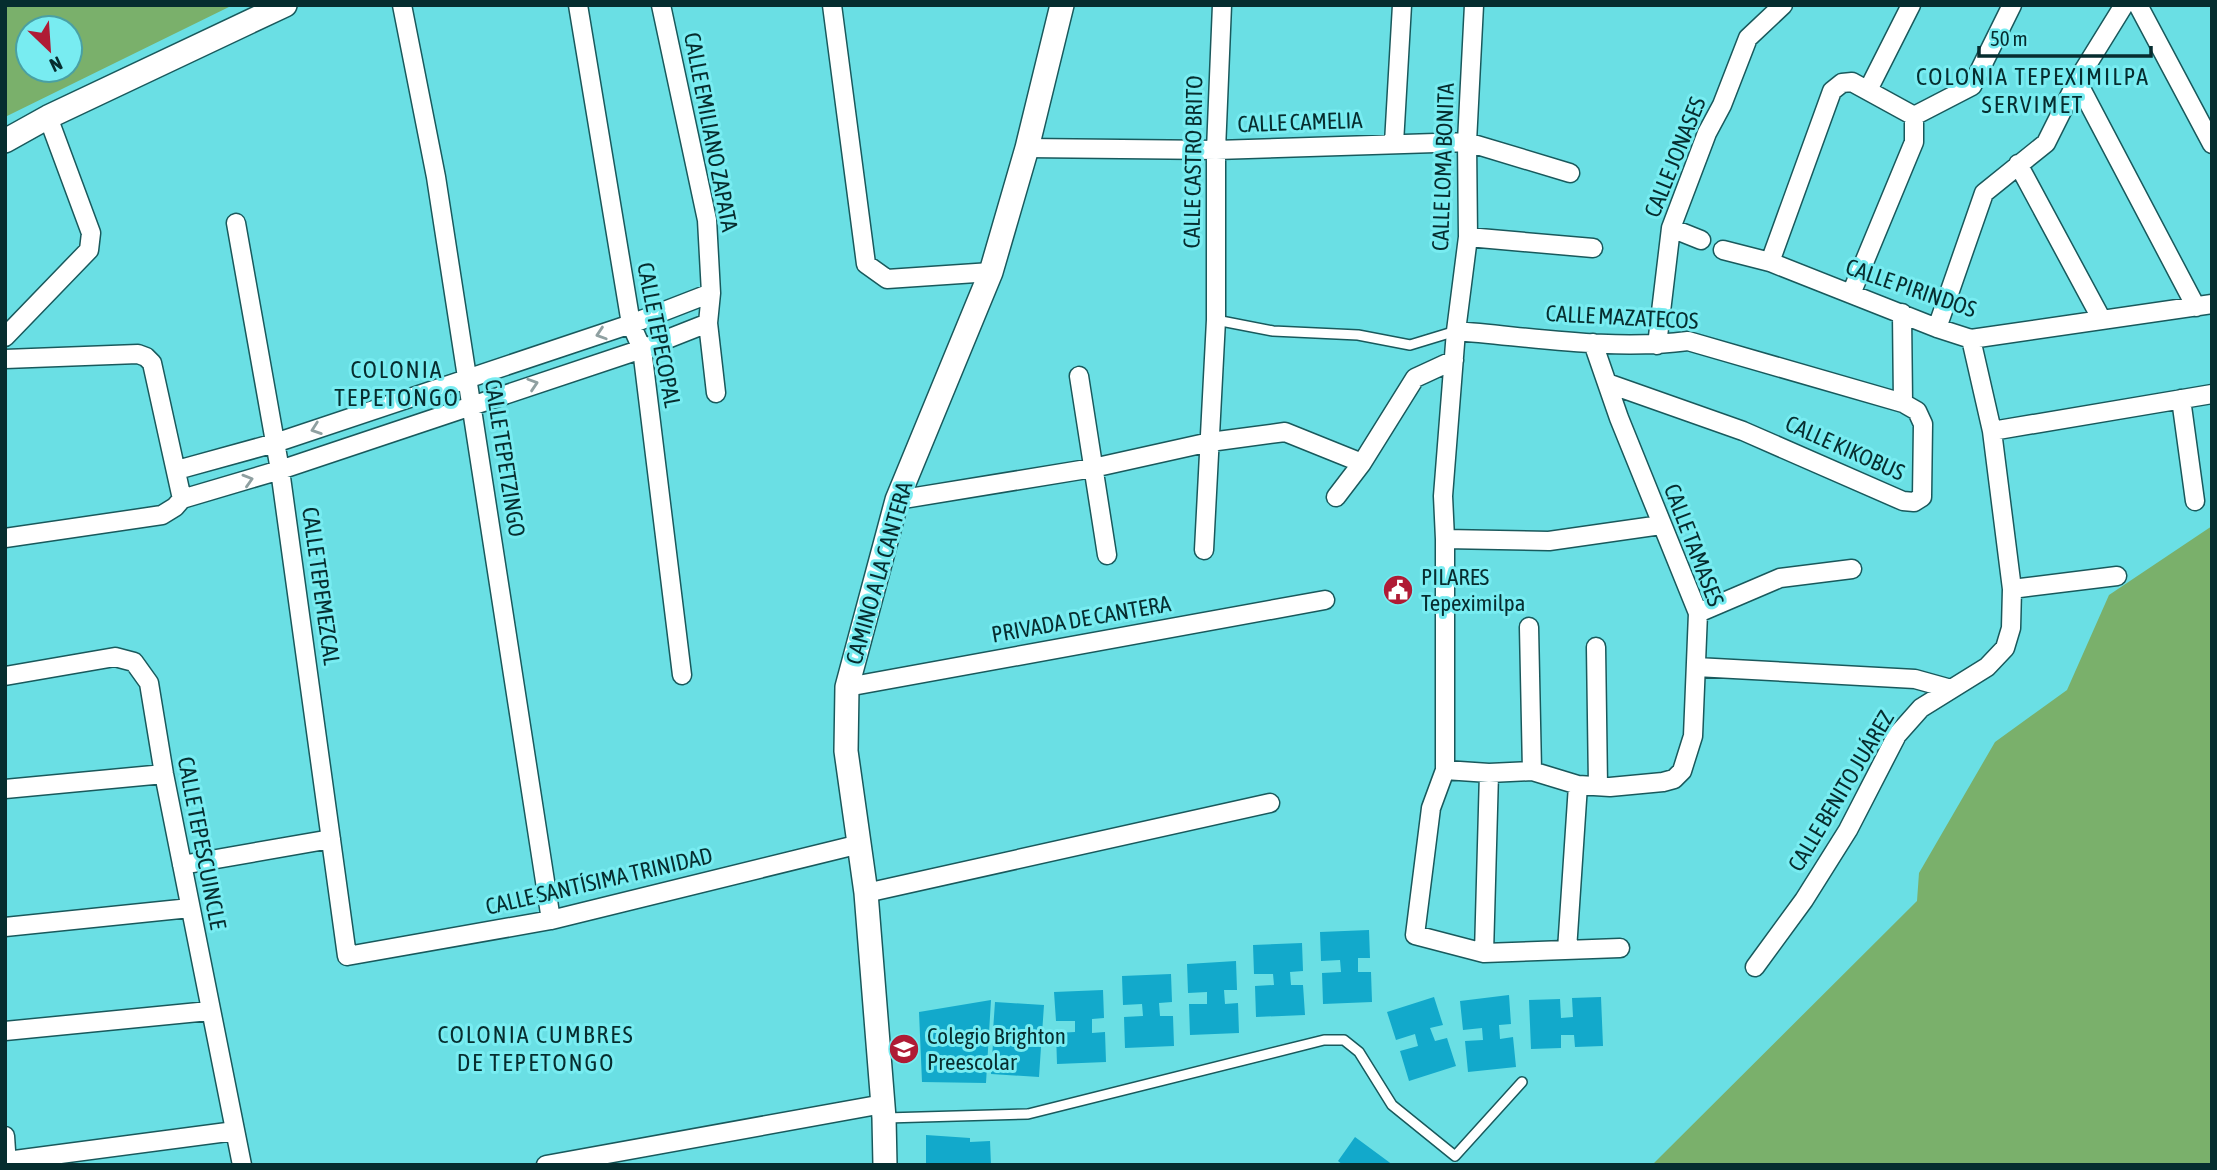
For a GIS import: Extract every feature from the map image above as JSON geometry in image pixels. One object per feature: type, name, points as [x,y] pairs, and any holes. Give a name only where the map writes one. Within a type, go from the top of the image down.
[{"type":"street","points":[[5,141],[48,117],[285,5]]},
{"type":"street","name":"CALLE TEPETZINGO","points":[[402,5],[436,177],[551,920]]},
{"type":"street","name":"CALLE TEPECOPAL","points":[[578,5],[631,324],[642,349],[682,675]]},
{"type":"street","name":"CALLE EMILIANO ZAPATA","points":[[661,5],[708,220],[711,293],[708,323],[716,393]]},
{"type":"street","points":[[832,5],[866,264],[887,279],[991,272]]},
{"type":"street","name":"CAMINO A LA CANTERA","points":[[885,1165],[866,893],[846,751],[847,687],[897,500],[991,272],[1027,148],[1062,5]]},
{"type":"street","name":"CALLE CASTRO BRITO","points":[[1204,550],[1216,320],[1216,149],[1222,5]]},
{"type":"street","points":[[1394,143],[1402,5]]},
{"type":"street","name":"CALLE LOMA BONITA","points":[[1445,770],[1443,496],[1456,331],[1468,237],[1467,142],[1474,5]]},
{"type":"street","name":"CALLE JONASES","points":[[1657,345],[1671,228],[1707,133],[1722,105],[1748,38],[1783,5]]},
{"type":"street","points":[[1868,90],[1911,5]]},
{"type":"street","points":[[1914,116],[1972,86],[2012,5]]},
{"type":"street","points":[[1937,328],[1984,193],[2046,143],[2077,81],[2124,5]]},
{"type":"street","points":[[2138,5],[2212,144]]},
{"type":"street","points":[[2077,81],[2204,305]]},
{"type":"street","points":[[1770,261],[1832,91],[1842,83],[1852,82],[1914,116]]},
{"type":"street","points":[[1851,294],[1914,142],[1914,116]]},
{"type":"street","points":[[5,337],[89,250],[91,233],[48,117]]},
{"type":"street","name":"CALLE CAMELIA","points":[[1027,148],[1216,149],[1467,142],[1570,173]]},
{"type":"street","points":[[2018,164],[2102,320]]},
{"type":"street","name":"CALLE TEPEMEZCAL","points":[[236,223],[280,470],[347,956]]},
{"type":"street","points":[[1671,228],[1701,240]]},
{"type":"street","points":[[1468,237],[1592,248]]},
{"type":"street","name":"CALLE PIRINDOS","points":[[1723,250],[1770,261],[1971,339],[2204,305]]},
{"type":"street","points":[[177,470],[275,443],[631,324],[711,293]]},
{"type":"street","points":[[1902,313],[1903,403]]},
{"type":"street","points":[[5,538],[162,515],[182,499],[280,470],[642,349],[708,323]]},
{"type":"street","name":"CALLE MAZATECOS","points":[[1456,331],[1593,343],[1657,345],[1688,341],[1903,403]]},
{"type":"street","name":"CALLE BENITO JUÁREZ","points":[[1755,967],[1804,900],[1848,830],[1897,735],[1921,708],[1987,667],[2005,648],[2011,628],[2012,589],[1992,431],[1971,339]]},
{"type":"street","name":"CALLE TAMASES","points":[[1593,343],[1661,525],[1698,612],[1693,736],[1682,771],[1674,779],[1663,782],[1598,786]]},
{"type":"street","points":[[5,359],[138,354],[146,357],[152,363],[182,499]]},
{"type":"street","points":[[1336,497],[1362,463],[1415,378],[1454,360]]},
{"type":"street","points":[[1079,376],[1107,555]]},
{"type":"street","name":"CALLE KIKOBUS","points":[[1607,383],[1743,430],[1903,501],[1914,502],[1922,497],[1923,424],[1917,411],[1903,403]]},
{"type":"street","points":[[1992,431],[2212,394]]},
{"type":"street","points":[[2181,399],[2195,501]]},
{"type":"street","points":[[897,500],[1093,468],[1209,442],[1285,432],[1362,463]]},
{"type":"street","points":[[1445,539],[1549,541],[1661,525]]},
{"type":"street","points":[[1698,612],[1780,579],[1852,569]]},
{"type":"street","points":[[2012,589],[2117,576]]},
{"type":"street","name":"PRIVADA DE CANTERA","points":[[847,687],[1325,600]]},
{"type":"street","points":[[1529,627],[1532,771]]},
{"type":"street","points":[[1596,647],[1598,786],[1578,785],[1532,771],[1489,773],[1445,770],[1431,808],[1415,934],[1484,953],[1620,948]]},
{"type":"street","name":"CALLE TEPESCUINCLE","points":[[5,676],[115,657],[134,662],[149,683],[209,1011],[242,1165]]},
{"type":"street","points":[[1696,667],[1915,679],[1951,689]]},
{"type":"street","points":[[1484,953],[1489,773]]},
{"type":"street","points":[[5,789],[164,774]]},
{"type":"street","points":[[1567,950],[1578,785]]},
{"type":"street","points":[[866,893],[1270,803]]},
{"type":"street","points":[[182,865],[331,839]]},
{"type":"street","name":"CALLE SANTÍSIMA TRINIDAD","points":[[347,956],[551,920],[860,844]]},
{"type":"street","points":[[5,927],[190,908]]},
{"type":"street","points":[[5,1031],[209,1011]]},
{"type":"street","points":[[546,1165],[883,1111]]},
{"type":"street","points":[[5,1136],[7,1163],[235,1131]]},
{"type":"lane","points":[[1216,320],[1273,331],[1358,335],[1410,345],[1456,331]]},
{"type":"lane","points":[[883,1111],[925,1118],[1028,1114],[1324,1040],[1344,1041],[1359,1052],[1392,1105],[1455,1156],[1522,1082]]},
{"type":"green space","points":[[5,5],[233,5],[84,78],[84,14],[14,14],[14,84],[72,84],[5,117]]},
{"type":"green space","points":[[2212,526],[2212,1165],[1654,1163],[1917,901],[1919,873],[1995,742],[2067,690],[2109,595]]},
{"type":"building","points":[[1369,930],[1370,958],[1358,958],[1358,972],[1371,972],[1372,1002],[1323,1004],[1322,973],[1341,972],[1340,960],[1321,961],[1320,932]]},
{"type":"building","points":[[1302,943],[1303,971],[1290,972],[1291,985],[1303,985],[1305,1015],[1256,1017],[1255,986],[1274,985],[1273,974],[1254,974],[1253,945]]},
{"type":"building","points":[[1236,961],[1237,990],[1224,990],[1225,1004],[1238,1003],[1239,1033],[1190,1035],[1189,1004],[1207,1004],[1207,992],[1188,993],[1187,964]]},
{"type":"building","points":[[1171,974],[1172,1002],[1159,1003],[1160,1016],[1173,1016],[1174,1046],[1125,1048],[1124,1017],[1143,1016],[1142,1004],[1123,1005],[1122,976]]},
{"type":"building","points":[[1103,990],[1104,1018],[1092,1019],[1092,1033],[1105,1032],[1106,1062],[1057,1064],[1056,1033],[1075,1032],[1075,1021],[1056,1021],[1054,992]]},
{"type":"building","points":[[1509,995],[1511,1024],[1499,1025],[1500,1039],[1513,1037],[1516,1067],[1468,1072],[1465,1041],[1483,1040],[1482,1028],[1463,1030],[1460,1001]]},
{"type":"building","points":[[1434,997],[1443,1025],[1430,1028],[1435,1041],[1447,1038],[1456,1066],[1409,1081],[1400,1051],[1418,1046],[1415,1034],[1396,1040],[1387,1012]]},
{"type":"building","points":[[1601,997],[1603,1046],[1575,1047],[1574,1035],[1561,1035],[1561,1048],[1531,1049],[1529,1000],[1560,999],[1561,1018],[1573,1017],[1572,998]]},
{"type":"building","points":[[991,1000],[986,1083],[922,1082],[919,1012]]},
{"type":"building","points":[[995,1002],[1044,1005],[1042,1034],[1030,1033],[1029,1047],[1041,1047],[1039,1077],[991,1074],[993,1043],[1012,1045],[1012,1032],[993,1031]]},
{"type":"building","points":[[926,1135],[970,1138],[970,1142],[990,1141],[991,1165],[926,1165]]},
{"type":"building","points":[[1355,1137],[1393,1165],[1343,1165],[1338,1161]]},
{"type":"place","name":"PILARES Tepeximilpa","points":[[1398,590]]},
{"type":"place","name":"Colegio Brighton Preescolar","points":[[904,1049]]},
{"type":"district","name":"COLONIA TEPEXIMILPA SERVIMET","points":[[2033,90]]},
{"type":"district","name":"COLONIA TEPETONGO","points":[[397,383]]},
{"type":"district","name":"COLONIA CUMBRES DE TEPETONGO","points":[[536,1048]]}]
